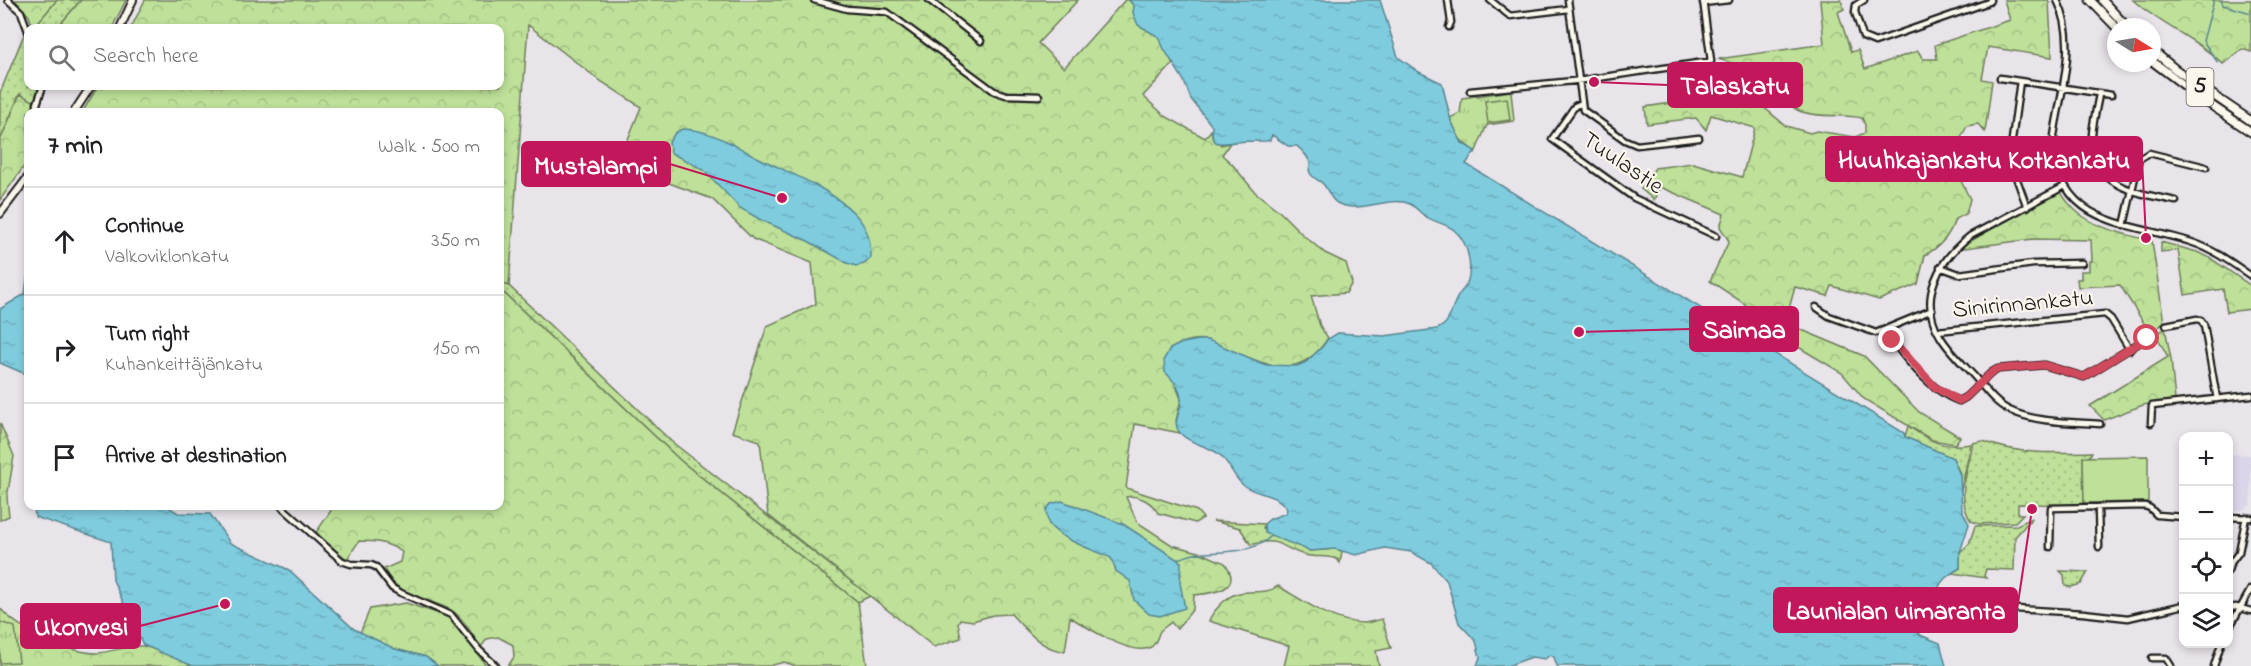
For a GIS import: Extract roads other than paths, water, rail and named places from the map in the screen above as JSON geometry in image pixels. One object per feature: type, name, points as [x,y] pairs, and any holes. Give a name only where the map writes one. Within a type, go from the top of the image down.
[{"type":"highway","points":[[2090,0],[2107,18]]},
{"type":"highway","points":[[2102,0],[2119,18]]},
{"type":"highway","name":"5","points":[[2161,57],[2251,122]]},
{"type":"highway","name":"5","points":[[2161,68],[2251,132]]},
{"type":"main road","points":[[122,24],[134,0]]},
{"type":"main road","points":[[77,108],[88,90]]},
{"type":"main road","points":[[0,214],[24,182]]},
{"type":"street","points":[[8,0],[21,12],[25,24]]},
{"type":"street","points":[[814,0],[847,9],[887,12],[994,91],[1006,95],[1040,96]]},
{"type":"street","points":[[929,0],[981,41]]},
{"type":"street","points":[[1448,0],[1451,22],[1449,27]]},
{"type":"street","points":[[1490,0],[1510,16],[1569,9]]},
{"type":"street","points":[[1568,0],[1583,110],[1637,145],[1699,138]]},
{"type":"street","points":[[1470,91],[1579,80],[1711,61],[1703,2],[1729,0]]},
{"type":"street","points":[[1864,0],[1856,5],[1855,12],[1863,37],[1875,42],[1990,0]]},
{"type":"street","points":[[2057,0],[2063,15],[2067,45],[2054,150],[2056,163],[2065,186],[2089,212],[2124,226],[2199,245],[2251,276]]},
{"type":"street","points":[[2000,78],[2111,95]]},
{"type":"street","points":[[2020,81],[2011,147],[2016,177],[2028,207]]},
{"type":"street","points":[[37,108],[42,90]]},
{"type":"street","points":[[2099,94],[2092,134],[2092,148],[2098,167],[2111,181],[2132,192],[2176,201]]},
{"type":"street","name":"Tuulastie","points":[[1582,103],[1575,106],[1552,139],[1634,198],[1716,236]]},
{"type":"street","points":[[2124,226],[2139,159],[2149,153],[2206,167]]},
{"type":"street","points":[[2065,186],[1970,236],[1956,247],[1940,267],[1932,290],[1932,310],[1937,332],[1950,350],[1998,403],[2012,411],[2037,418],[2100,424]]},
{"type":"street","points":[[1940,267],[1959,274],[2033,264],[2082,264]]},
{"type":"street","points":[[1816,306],[1829,316],[1876,333],[1932,310]]},
{"type":"street","name":"Sinirinnankatu","points":[[1937,332],[2105,314],[2111,319],[2130,350]]},
{"type":"street","points":[[2166,325],[2201,320],[2204,325],[2217,399]]},
{"type":"street","points":[[1886,329],[1897,349],[1935,387],[1951,397],[1962,400],[1998,369],[2044,365],[2084,377],[2147,338]]},
{"type":"street","points":[[2151,423],[2152,406],[2251,395]]},
{"type":"street","points":[[2050,547],[2050,508],[2145,506],[2157,515],[2179,517]]},
{"type":"street","points":[[2098,507],[2099,547]]},
{"type":"street","points":[[285,510],[342,561],[376,567],[392,588],[452,615],[479,650],[496,666]]},
{"type":"street","points":[[2233,517],[2249,517],[2239,552],[2233,560]]},
{"type":"street","points":[[2233,623],[2251,589]]},
{"type":"street","points":[[1960,609],[2014,609],[2128,618],[2179,606]]},
{"type":"street","points":[[2233,607],[2251,611]]},
{"type":"street","points":[[2214,666],[2220,648]]},
{"type":"street","points":[[2152,658],[2166,658],[2171,666]]},
{"type":"water","points":[[1129,0],[1380,0],[1398,57],[1419,72],[1442,83],[1451,121],[1462,143],[1475,151],[1466,164],[1904,433],[1905,437],[1953,458],[1960,475],[1962,510],[1969,524],[1960,552],[1960,568],[1945,578],[1937,593],[1921,597],[1916,603],[1907,605],[1910,610],[1908,616],[1901,618],[1901,623],[1912,626],[1920,635],[1940,643],[1946,666],[1557,666],[1554,657],[1550,655],[1545,659],[1532,657],[1507,666],[1477,666],[1480,657],[1476,641],[1459,623],[1447,581],[1431,563],[1411,552],[1385,548],[1356,555],[1335,549],[1310,551],[1265,533],[1264,524],[1286,513],[1287,509],[1273,497],[1243,485],[1217,452],[1186,438],[1178,430],[1176,422],[1181,404],[1180,395],[1176,384],[1165,372],[1164,359],[1170,349],[1182,343],[1208,340],[1266,365],[1297,366],[1306,362],[1328,339],[1338,333],[1384,336],[1437,329],[1446,322],[1466,286],[1470,269],[1467,251],[1460,236],[1454,230],[1428,218],[1410,204],[1393,202],[1355,207],[1337,203],[1324,185],[1311,175],[1307,156],[1297,146],[1288,146],[1272,135],[1270,140],[1266,141],[1218,143],[1215,141],[1212,126],[1191,99],[1183,79],[1159,37],[1138,25],[1133,13],[1134,6]]},
{"type":"water","points":[[682,129],[702,132],[722,139],[833,196],[854,213],[862,223],[869,239],[871,258],[864,264],[856,266],[847,263],[740,208],[704,170],[671,153],[669,142],[675,133]]},
{"type":"water","points":[[24,295],[24,373],[0,363],[0,309]]},
{"type":"water","points":[[1062,501],[1123,524],[1181,562],[1180,583],[1185,608],[1160,616],[1149,614],[1134,600],[1130,581],[1116,571],[1111,558],[1061,535],[1049,524],[1046,510],[1051,504]]},
{"type":"water","points":[[34,510],[173,510],[178,513],[210,514],[230,543],[289,570],[354,629],[395,649],[426,657],[438,666],[193,666],[143,645],[113,580],[111,542],[35,517]]},
{"type":"waterway","points":[[2214,0],[2203,41],[2218,63]]},
{"type":"waterway","points":[[2221,0],[2223,5],[2251,13]]},
{"type":"waterway","points":[[1178,559],[1198,553],[1248,549],[1265,542],[1271,536]]},
{"type":"place","name":"Talaskatu","points":[[1594,82]]},
{"type":"place","name":"Mustalampi","points":[[782,198]]},
{"type":"place","name":"Huuhkajankatu Kotkankatu","points":[[2146,238]]},
{"type":"place","name":"Saimaa","points":[[1579,332]]},
{"type":"place","name":"Launialan uimaranta","points":[[2032,509]]},
{"type":"place","name":"Ukonvesi","points":[[225,604]]}]
